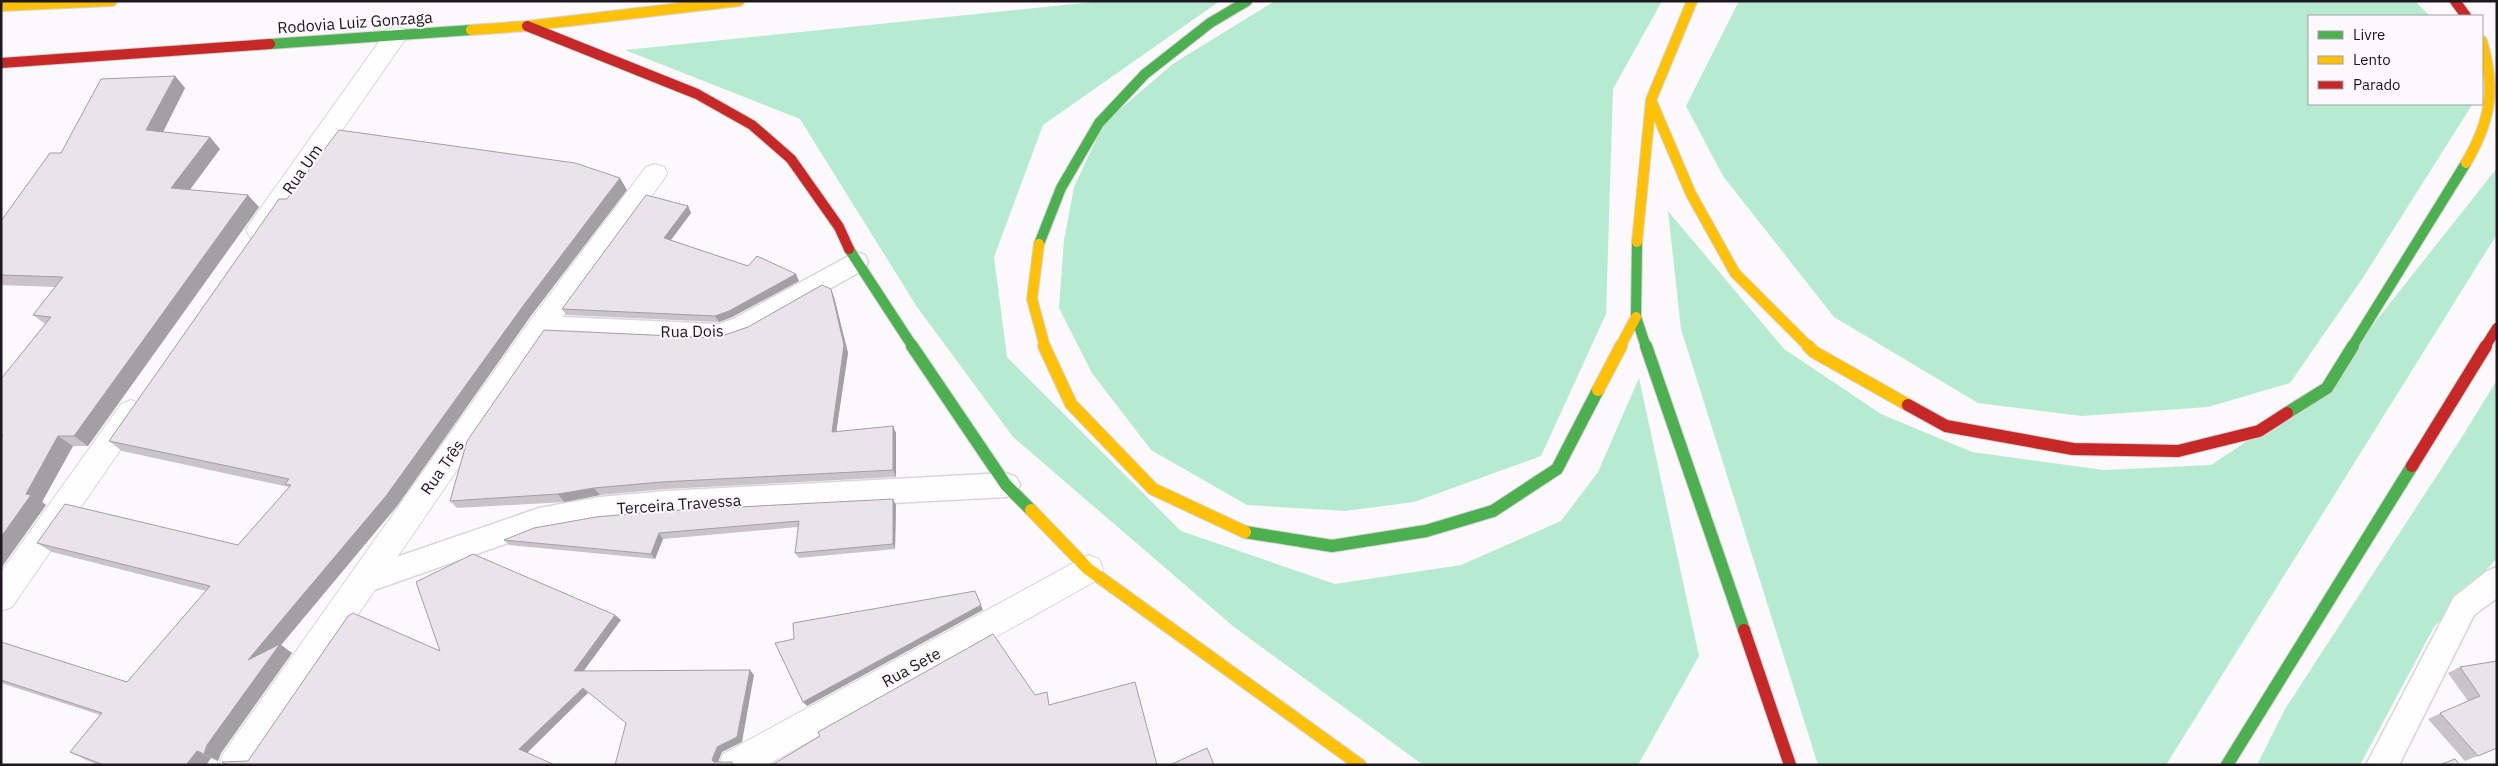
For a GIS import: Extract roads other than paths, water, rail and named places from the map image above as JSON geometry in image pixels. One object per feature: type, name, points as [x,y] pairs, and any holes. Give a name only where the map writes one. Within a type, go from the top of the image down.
[{"type":"main road","points":[[1,6],[112,1]]},
{"type":"main road","name":"Rodovia Luiz Gonzaga","points":[[1,63],[527,26],[740,1]]},
{"type":"main road","points":[[1247,1],[1210,23],[1145,74],[1099,123],[1061,188],[1040,236],[1032,299],[1043,343],[1071,404],[1153,488],[1244,532],[1332,546],[1426,531],[1493,512],[1556,469],[1636,317]]},
{"type":"main road","points":[[1692,1],[1651,100],[1637,240],[1636,317],[1790,765]]},
{"type":"main road","points":[[2455,1],[2465,15]]},
{"type":"main road","points":[[527,26],[696,94],[752,125],[791,159],[839,227],[856,262],[1006,485],[1088,569],[1360,765]]},
{"type":"main road","points":[[1651,100],[1692,194],[1735,273],[1814,352],[1946,426],[2073,449],[2178,452],[2259,431],[2327,388],[2487,129],[2497,92],[2487,50],[2483,43]]},
{"type":"main road","points":[[2227,765],[2497,328]]},
{"type":"street","name":"Rua Um","points":[[247,247],[396,35]]},
{"type":"street","name":"Rua Três","points":[[235,765],[541,326],[655,173]]},
{"type":"street","points":[[1,597],[144,394]]},
{"type":"street","name":"Rua Sete","points":[[734,765],[1088,569]]},
{"type":"lane","name":"Rua Dois","points":[[541,326],[720,334],[742,326],[856,262]]},
{"type":"lane","name":"Terceira Travessa","points":[[363,580],[539,520],[600,509],[666,503],[1006,485]]},
{"type":"lane","points":[[2382,765],[2464,606],[2497,580]]}]
